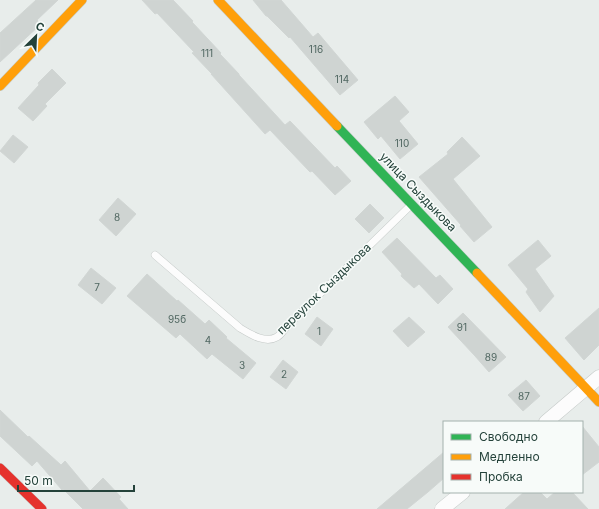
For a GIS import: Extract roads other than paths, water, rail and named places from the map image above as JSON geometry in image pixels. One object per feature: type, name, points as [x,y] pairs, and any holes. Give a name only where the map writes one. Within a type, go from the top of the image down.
[{"type":"street","points":[[0,86],[82,0]]},
{"type":"street","name":"улица Сыздыкова","points":[[218,0],[599,402]]},
{"type":"street","points":[[547,421],[599,377]]},
{"type":"street","points":[[0,468],[42,509]]},
{"type":"street","points":[[442,509],[462,493]]},
{"type":"lane","name":"переулок Сыздыкова","points":[[155,255],[240,328],[254,336],[266,339],[277,337],[288,324],[412,204]]}]
